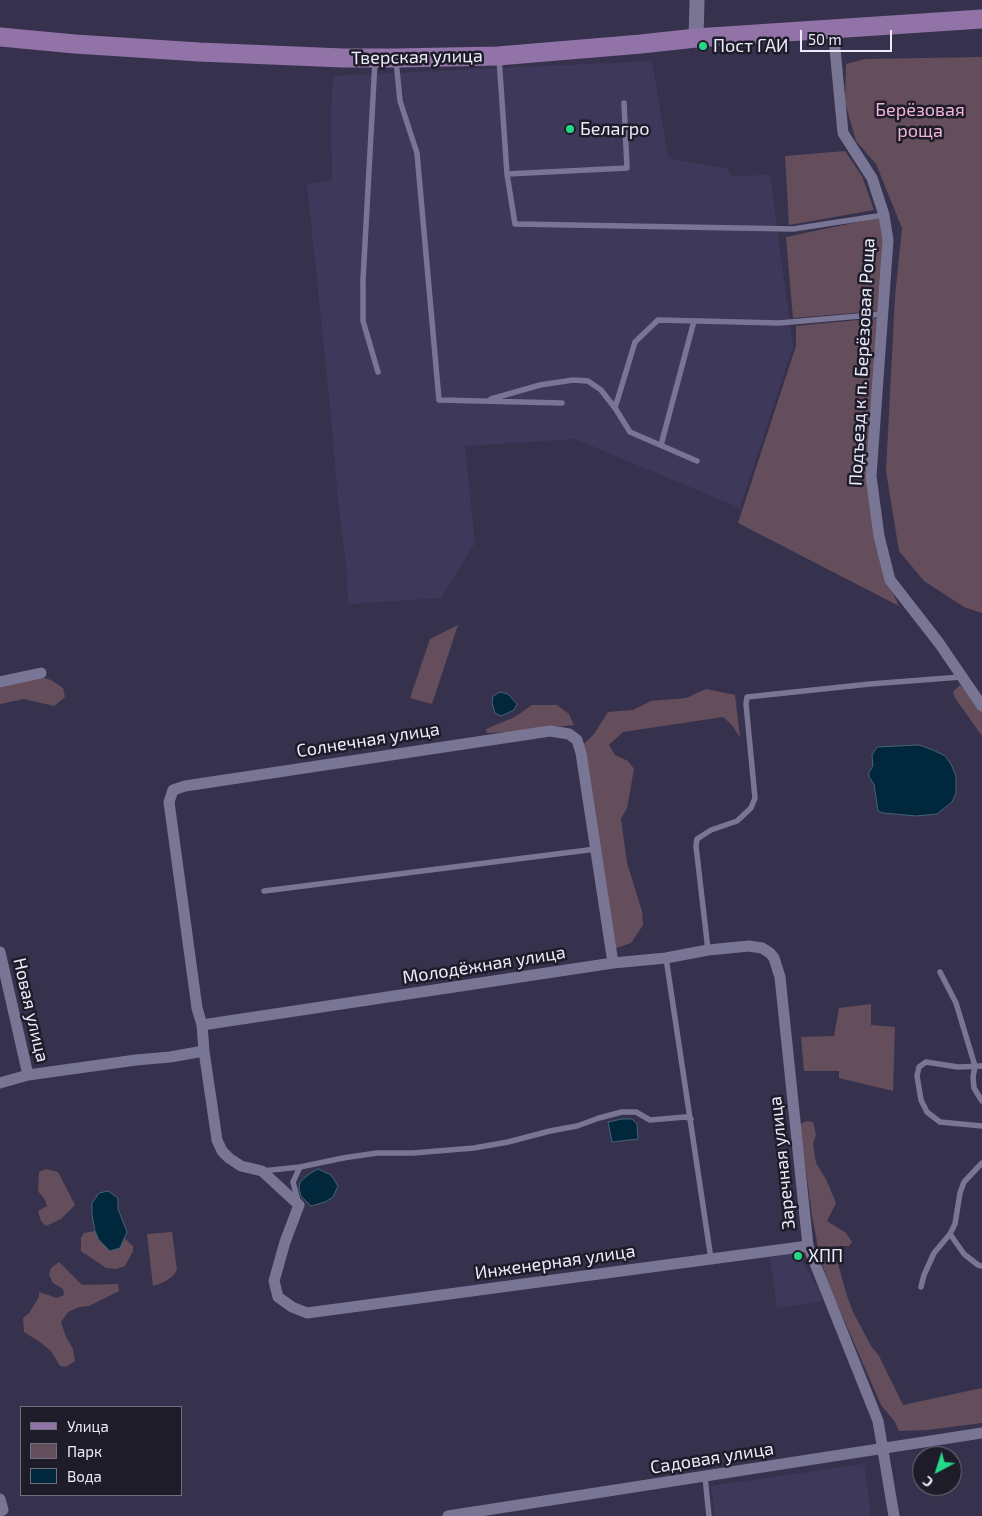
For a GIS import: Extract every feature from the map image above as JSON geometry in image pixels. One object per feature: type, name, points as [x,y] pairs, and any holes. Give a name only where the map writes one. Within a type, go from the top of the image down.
[{"type":"main road","name":"Тверская улица","points":[[0,37],[199,52],[396,58],[498,56],[696,38],[982,19]]},
{"type":"street","points":[[696,38],[697,0]]},
{"type":"street","name":"Подъезд к п. Берёзовая Роща","points":[[833,28],[844,133],[872,178],[884,215],[888,240],[871,476],[879,536],[890,580],[938,643],[982,706]]},
{"type":"street","points":[[0,682],[41,673]]},
{"type":"street","name":"Солнечная улица","points":[[202,1025],[196,1008],[169,802],[173,790],[185,786],[550,731],[569,734],[577,740],[596,849]]},
{"type":"street","points":[[596,849],[612,963]]},
{"type":"street","name":"Молодёжная улица","points":[[202,1025],[612,963],[666,958],[708,950],[749,946],[762,948],[770,953]]},
{"type":"street","name":"Новая улица","points":[[0,952],[28,1075]]},
{"type":"street","name":"Заречная улица","points":[[770,953],[774,958],[780,977],[808,1246],[878,1421],[894,1516]]},
{"type":"street","points":[[202,1025],[217,1140],[222,1151],[228,1158],[241,1166],[262,1171],[299,1205]]},
{"type":"street","points":[[0,1082],[28,1075],[204,1051]]},
{"type":"street","name":"Инженерная улица","points":[[299,1205],[285,1242],[274,1281],[278,1297],[292,1308],[307,1313],[808,1246]]},
{"type":"street","name":"Садовая улица","points":[[448,1516],[982,1433]]},
{"type":"lane","points":[[498,56],[507,174],[515,224],[794,229],[884,215]]},
{"type":"lane","points":[[375,58],[363,280],[363,321],[378,372]]},
{"type":"lane","points":[[396,58],[400,101],[417,153],[439,400],[562,403]]},
{"type":"lane","points":[[507,174],[627,168],[624,103]]},
{"type":"lane","points":[[615,408],[635,342],[658,320],[779,323],[883,314]]},
{"type":"lane","points":[[661,445],[694,321]]},
{"type":"lane","points":[[484,401],[540,385],[573,380],[588,381],[601,390],[630,432],[697,461]]},
{"type":"lane","points":[[708,950],[696,846],[697,839],[711,830],[738,821],[751,808],[755,798],[746,704],[747,697],[961,677]]},
{"type":"lane","points":[[264,892],[596,849]]},
{"type":"lane","points":[[666,958],[711,1259]]},
{"type":"lane","points":[[940,972],[956,1003],[974,1066],[974,1088],[982,1102]]},
{"type":"lane","points":[[982,1066],[958,1067],[926,1062],[919,1067],[917,1076],[921,1100],[927,1112],[940,1122],[982,1126]]},
{"type":"lane","points":[[262,1171],[300,1167],[377,1153],[413,1153],[474,1148],[577,1126],[622,1112],[636,1112],[650,1120],[685,1117],[691,1119]]},
{"type":"lane","points":[[921,1287],[934,1253],[950,1234],[955,1224],[960,1193],[964,1182],[982,1162]]},
{"type":"lane","points":[[299,1205],[293,1182],[300,1167]]},
{"type":"lane","points":[[950,1234],[964,1254],[982,1266]]},
{"type":"lane","points":[[705,1477],[709,1516]]},
{"type":"shaded area","points":[[652,61],[668,158],[728,169],[731,176],[770,175],[793,346],[740,508],[575,439],[465,446],[475,543],[441,598],[348,604],[346,562],[339,512],[307,184],[332,180],[331,113],[333,76]]},
{"type":"shaded area","points":[[796,1254],[801,1260],[820,1291],[822,1302],[777,1308],[770,1258]]},
{"type":"shaded area","points":[[864,1464],[871,1516],[715,1516],[711,1486]]},
{"type":"green space","name":"Берёзовая роща","points":[[982,57],[982,613],[964,607],[924,581],[899,551],[886,471],[895,297],[902,228],[876,164],[856,141],[845,102],[846,64],[865,59]]},
{"type":"green space","points":[[845,151],[862,176],[874,210],[789,225],[785,156]]},
{"type":"green space","points":[[882,217],[886,241],[878,311],[793,318],[786,237]]},
{"type":"green space","points":[[879,318],[867,477],[886,579],[899,606],[738,523],[796,346],[796,326]]},
{"type":"green space","points":[[458,625],[432,704],[410,698],[430,639]]},
{"type":"green space","points":[[38,676],[51,680],[63,688],[65,697],[54,706],[24,699],[0,704],[0,685]]},
{"type":"green space","points":[[960,685],[982,711],[982,736],[955,698],[953,692]]},
{"type":"green space","points":[[706,689],[735,695],[740,737],[731,724],[723,717],[623,732],[609,745],[615,755],[628,761],[634,769],[627,808],[621,819],[627,863],[642,911],[643,925],[631,943],[614,949],[582,746],[594,734],[608,712],[633,710],[651,701],[686,698]]},
{"type":"green space","points":[[532,705],[557,705],[569,714],[574,725],[487,733],[486,729],[515,717]]},
{"type":"green space","points":[[871,1004],[871,1025],[895,1027],[893,1091],[839,1078],[839,1071],[804,1071],[801,1037],[834,1036],[839,1008]]},
{"type":"green space","points":[[806,1121],[813,1122],[816,1135],[813,1144],[816,1163],[826,1179],[836,1203],[827,1221],[846,1233],[852,1242],[849,1246],[839,1246],[834,1250],[847,1296],[853,1312],[871,1346],[879,1356],[903,1405],[982,1388],[982,1423],[927,1430],[899,1431],[895,1422],[881,1405],[832,1292],[820,1258],[812,1215],[800,1125]]},
{"type":"green space","points":[[46,1169],[58,1172],[75,1205],[61,1219],[46,1226],[41,1221],[38,1211],[47,1206],[38,1191],[39,1172]]},
{"type":"green space","points":[[95,1231],[99,1240],[120,1248],[124,1238],[133,1246],[133,1251],[125,1266],[116,1269],[106,1268],[81,1251],[81,1238],[84,1233]]},
{"type":"green space","points":[[172,1232],[177,1270],[173,1276],[164,1282],[153,1286],[147,1234]]},
{"type":"green space","points":[[59,1262],[82,1285],[118,1284],[119,1291],[89,1306],[79,1307],[68,1312],[61,1322],[66,1337],[73,1349],[75,1361],[66,1367],[60,1366],[51,1351],[24,1332],[23,1318],[29,1313],[39,1297],[39,1292],[57,1298],[64,1295],[63,1289],[53,1283],[49,1275],[51,1268]]},
{"type":"water","points":[[500,692],[508,694],[517,704],[514,710],[501,716],[495,713],[492,703],[493,696]]},
{"type":"water","points":[[919,745],[945,756],[951,764],[956,776],[956,793],[952,802],[937,814],[916,816],[878,811],[874,784],[869,777],[869,772],[873,766],[872,755],[877,747]]},
{"type":"water","points":[[632,1119],[637,1124],[638,1139],[612,1142],[608,1122]]},
{"type":"water","points":[[318,1169],[331,1175],[338,1186],[333,1197],[325,1202],[311,1206],[301,1196],[300,1182]]},
{"type":"water","points":[[108,1191],[118,1198],[118,1209],[127,1232],[120,1248],[110,1251],[99,1240],[92,1215],[92,1203],[99,1193]]},
{"type":"place","name":"Пост ГАИ","points":[[703,46]]},
{"type":"place","name":"Белагро","points":[[570,129]]},
{"type":"place","name":"ХПП","points":[[798,1256]]}]
